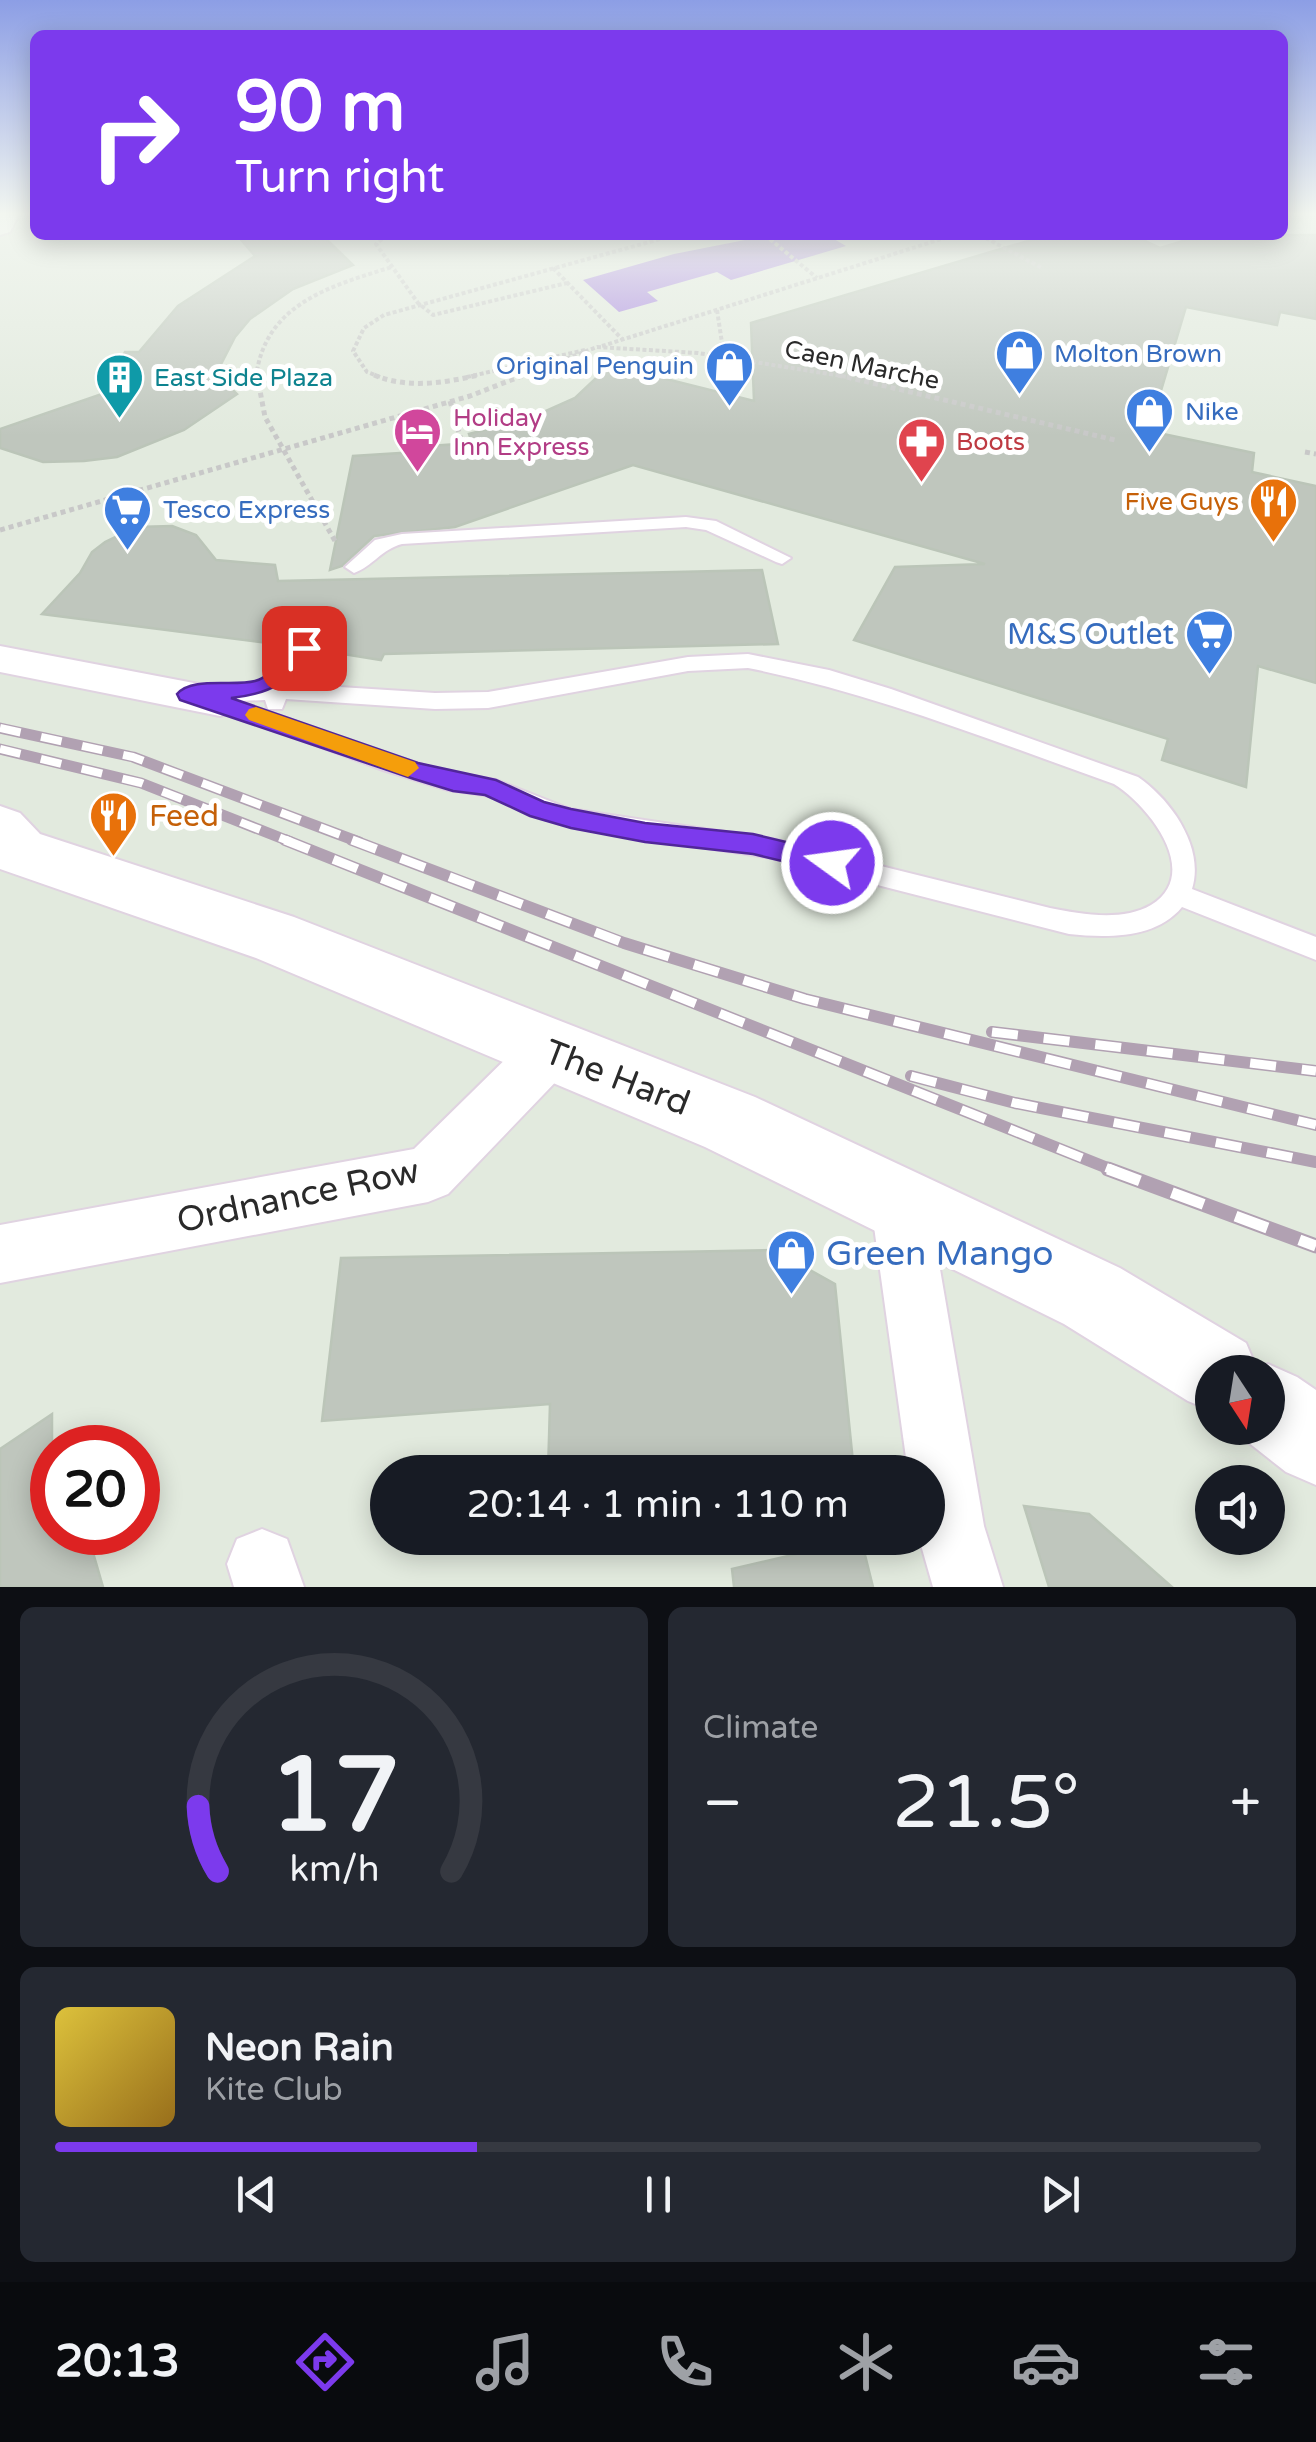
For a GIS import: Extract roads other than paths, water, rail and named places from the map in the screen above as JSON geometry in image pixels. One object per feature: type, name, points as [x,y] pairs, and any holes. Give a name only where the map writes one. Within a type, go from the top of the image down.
[{"type":"main road","name":"The Hard","points":[[6,849],[272,936],[549,1052],[730,1122],[1092,1296],[1195,1359]]},
{"type":"main road","points":[[1285,1419],[1316,1442]]},
{"type":"street","points":[[0,659],[213,696]]},
{"type":"street","name":"Ordnance Row","points":[[0,1254],[428,1174],[549,1052]]},
{"type":"street","points":[[900,1205],[950,1526],[968,1587]]},
{"type":"lane","points":[[354,566],[381,544],[402,538],[686,522],[710,525],[782,558]]},
{"type":"lane","points":[[278,702],[292,666],[304,648]]},
{"type":"lane","points":[[710,662],[782,666],[884,694],[1113,773],[1134,784],[1158,807],[1179,846],[1184,872],[1177,894],[1162,913],[1129,923],[1099,924],[1042,917],[776,849],[645,833],[571,819],[538,810],[488,787],[414,770],[213,696],[278,702],[463,701],[518,697],[710,662]]},
{"type":"lane","points":[[213,696],[260,688],[292,666]]},
{"type":"lane","points":[[1177,894],[1316,949]]},
{"type":"railway","points":[[0,728],[133,757],[359,842]]},
{"type":"railway","points":[[0,749],[141,783],[291,842]]},
{"type":"railway","points":[[285,840],[1115,1171]]},
{"type":"railway","points":[[352,840],[624,943],[805,999],[1316,1125]]},
{"type":"railway","points":[[992,1032],[1316,1071]]},
{"type":"railway","points":[[911,1076],[1015,1103],[1316,1162]]},
{"type":"railway","points":[[1108,1169],[1316,1246]]},
{"type":"place","name":"Molton Brown","points":[[1019,396]]},
{"type":"place","name":"Original Penguin","points":[[729,408]]},
{"type":"place","name":"East Side Plaza","points":[[119,420]]},
{"type":"place","name":"Nike","points":[[1150,454]]},
{"type":"place","name":"Holiday Inn Express","points":[[418,474]]},
{"type":"place","name":"Boots","points":[[921,484]]},
{"type":"place","name":"Five Guys","points":[[1274,544]]},
{"type":"place","name":"Tesco Express","points":[[128,552]]},
{"type":"place","name":"M&S Outlet","points":[[1209,676]]},
{"type":"place","name":"Feed","points":[[114,858]]},
{"type":"place","name":"Green Mango","points":[[791,1296]]}]
